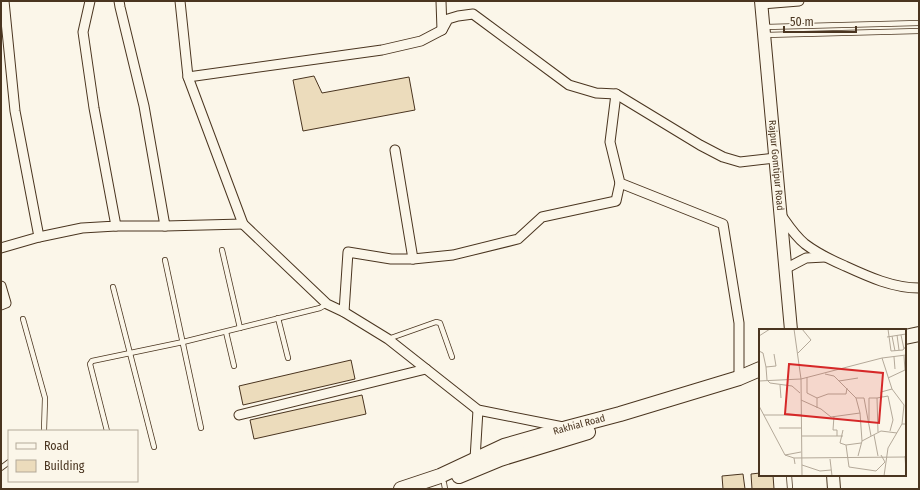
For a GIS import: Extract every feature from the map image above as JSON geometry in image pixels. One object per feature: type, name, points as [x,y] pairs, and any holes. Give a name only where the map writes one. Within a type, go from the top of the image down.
[{"type":"main road","name":"Rajpur Gomtipur Road","points":[[761,2],[791,329]]},
{"type":"main road","points":[[906,337],[919,334]]},
{"type":"main road","name":"Rakhial Road","points":[[401,489],[440,476],[504,446],[620,414],[740,378],[759,369]]},
{"type":"main road","name":"Rakhial Road","points":[[425,489],[444,486],[500,459],[745,384],[759,377]]},
{"type":"main road","points":[[833,476],[834,489]]},
{"type":"street","points":[[4,1],[4,33],[15,111],[39,237]]},
{"type":"street","points":[[90,1],[83,32],[94,108],[116,226]]},
{"type":"street","points":[[119,1],[144,106],[166,226]]},
{"type":"street","points":[[180,1],[188,77],[243,224],[327,304],[344,312],[388,339],[478,410],[567,428]]},
{"type":"street","points":[[441,1],[442,30]]},
{"type":"street","points":[[761,2],[799,1]]},
{"type":"street","points":[[188,77],[382,50],[421,42],[442,30],[448,19],[473,14],[569,85],[596,93],[616,94],[700,145],[723,157],[740,162],[775,158]]},
{"type":"street","points":[[344,312],[348,252],[391,259],[413,259],[453,255],[518,239],[542,217],[616,201],[620,183],[610,142],[616,94]]},
{"type":"street","points":[[395,150],[413,259]]},
{"type":"street","points":[[620,183],[723,224],[739,323],[740,378]]},
{"type":"street","points":[[781,215],[804,244],[825,257],[875,280],[909,288],[919,288]]},
{"type":"street","points":[[1,248],[39,237],[82,228],[243,224]]},
{"type":"street","points":[[785,269],[806,258],[825,257]]},
{"type":"street","points":[[1,286],[6,303],[1,305]]},
{"type":"street","points":[[239,415],[426,369]]},
{"type":"street","points":[[475,459],[478,410]]},
{"type":"lane","points":[[893,23],[893,32]]},
{"type":"lane","points":[[764,31],[842,25],[919,23]]},
{"type":"lane","points":[[842,25],[842,33]]},
{"type":"lane","points":[[764,31],[842,33],[919,31]]},
{"type":"lane","points":[[222,250],[240,328]]},
{"type":"lane","points":[[165,260],[201,428]]},
{"type":"lane","points":[[113,287],[154,447]]},
{"type":"lane","points":[[107,430],[90,364],[92,361],[226,332],[320,308],[327,304]]},
{"type":"lane","points":[[278,318],[288,358]]},
{"type":"lane","points":[[23,319],[45,398],[44,430]]},
{"type":"lane","points":[[388,339],[436,322],[440,323],[452,357]]},
{"type":"lane","points":[[226,332],[234,366]]},
{"type":"lane","points":[[789,476],[790,489]]},
{"type":"building","points":[[314,76],[322,93],[409,77],[415,110],[303,131],[293,80]]},
{"type":"building","points":[[351,360],[355,379],[243,405],[239,386]]},
{"type":"building","points":[[362,395],[366,414],[254,439],[250,420]]},
{"type":"building","points":[[759,473],[759,476],[773,476],[774,489],[752,489],[751,474]]},
{"type":"building","points":[[743,474],[745,489],[723,489],[722,476]]}]
